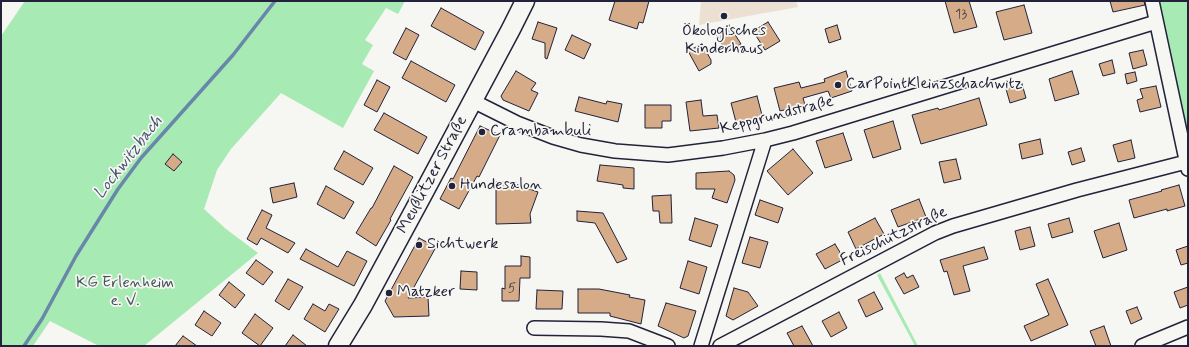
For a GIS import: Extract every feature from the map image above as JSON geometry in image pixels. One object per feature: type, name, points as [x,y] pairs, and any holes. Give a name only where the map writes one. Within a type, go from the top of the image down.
[{"type":"street","name":"Meußlitzer Straße","points":[[338,346],[363,305],[512,29],[525,1]]},
{"type":"street","points":[[1152,1],[1187,166]]},
{"type":"street","name":"Keppgrundstraße","points":[[473,102],[517,123],[553,137],[581,145],[615,151],[668,155],[723,148],[793,133],[1156,22]]},
{"type":"street","points":[[701,346],[765,140]]},
{"type":"street","name":"Freischützstraße","points":[[720,346],[935,232],[1077,190],[1187,166]]},
{"type":"street","points":[[1142,346],[1188,327]]},
{"type":"street","points":[[534,328],[629,330],[668,346]]},
{"type":"shaded area","name":"Ökologisches Kinderhaus","points":[[701,1],[796,1],[798,7],[699,25]]},
{"type":"green space","name":"KG Erlenheim e. V.","points":[[25,1],[405,1],[398,14],[386,8],[365,40],[373,45],[362,64],[374,71],[343,128],[281,93],[231,149],[217,170],[204,209],[226,229],[258,253],[144,346],[99,346],[50,321],[33,346],[1,346],[1,36]]},
{"type":"green space","points":[[1158,1],[1188,1],[1188,151]]},
{"type":"green space","points":[[880,273],[918,346],[915,346],[877,275]]},
{"type":"building","points":[[615,1],[649,1],[643,23],[639,22],[637,29],[609,20]]},
{"type":"building","points":[[945,1],[969,1],[977,27],[954,33]]},
{"type":"building","points":[[1110,1],[1144,1],[1145,5],[1113,12]]},
{"type":"building","points":[[1024,5],[1032,33],[1004,40],[996,12]]},
{"type":"building","points":[[441,8],[484,32],[475,50],[431,26]]},
{"type":"building","points":[[538,22],[557,28],[547,59],[545,58],[545,43],[532,39]]},
{"type":"building","points":[[768,22],[780,41],[765,50],[753,31]]},
{"type":"building","points":[[729,25],[741,44],[727,52],[715,34]]},
{"type":"building","points":[[837,25],[841,39],[829,43],[825,29]]},
{"type":"building","points":[[406,28],[419,35],[406,60],[393,53]]},
{"type":"building","points":[[572,35],[591,44],[584,59],[565,50]]},
{"type":"building","points":[[702,44],[711,60],[711,64],[699,71],[688,51]]},
{"type":"building","points":[[1143,50],[1147,65],[1133,69],[1129,53]]},
{"type":"building","points":[[1112,60],[1115,73],[1103,76],[1099,64]]},
{"type":"building","points":[[411,61],[455,85],[446,102],[402,78]]},
{"type":"building","points":[[516,71],[536,83],[531,90],[538,93],[529,111],[503,100],[501,96]]},
{"type":"building","points":[[846,71],[852,91],[831,98],[828,91],[803,98],[805,105],[780,111],[774,88],[799,82],[801,88],[825,82],[824,79]]},
{"type":"building","points":[[1072,71],[1079,94],[1055,101],[1049,79]]},
{"type":"building","points":[[1135,72],[1137,81],[1127,84],[1125,74]]},
{"type":"building","points":[[377,80],[390,87],[377,112],[364,105]]},
{"type":"building","points":[[1022,84],[1026,98],[1010,103],[1006,89]]},
{"type":"building","points":[[1156,86],[1161,107],[1140,112],[1137,100],[1143,98],[1140,89]]},
{"type":"building","points":[[757,96],[763,119],[737,126],[731,103]]},
{"type":"building","points":[[579,97],[606,104],[607,101],[622,104],[618,122],[575,111]]},
{"type":"building","points":[[979,98],[987,125],[921,144],[912,115],[938,108],[939,110]]},
{"type":"building","points":[[701,100],[703,116],[717,115],[719,128],[690,131],[686,102]]},
{"type":"building","points":[[645,105],[671,105],[671,121],[662,121],[662,128],[645,128]]},
{"type":"building","points":[[384,113],[427,137],[418,154],[374,130]]},
{"type":"building","points":[[893,121],[901,149],[873,158],[864,130]]},
{"type":"building","points":[[480,126],[500,135],[479,177],[477,176],[459,209],[440,199],[451,178],[453,179]]},
{"type":"building","points":[[843,133],[852,160],[825,168],[816,141]]},
{"type":"building","points":[[1040,139],[1043,154],[1022,159],[1019,144]]},
{"type":"building","points":[[1131,140],[1135,158],[1118,162],[1113,145]]},
{"type":"building","points":[[1081,148],[1085,161],[1072,165],[1068,152]]},
{"type":"building","points":[[793,149],[813,173],[788,195],[767,171]]},
{"type":"building","points":[[344,151],[373,168],[363,185],[334,169]]},
{"type":"building","points":[[173,154],[182,162],[174,171],[165,164]]},
{"type":"building","points":[[956,159],[961,179],[944,183],[939,162]]},
{"type":"building","points":[[600,165],[634,168],[634,189],[623,188],[623,185],[597,181]]},
{"type":"building","points":[[394,166],[413,177],[376,246],[356,233],[372,208]]},
{"type":"building","points":[[729,171],[734,175],[735,180],[727,203],[712,198],[715,189],[696,189],[696,173]]},
{"type":"building","points":[[496,182],[516,182],[515,184],[538,192],[530,214],[531,223],[496,224]]},
{"type":"building","points":[[294,183],[297,197],[273,203],[270,188]]},
{"type":"building","points":[[1179,185],[1185,206],[1167,211],[1167,209],[1134,218],[1129,200]]},
{"type":"building","points":[[326,186],[354,202],[344,219],[317,204]]},
{"type":"building","points":[[671,195],[672,223],[660,223],[659,211],[653,211],[652,196]]},
{"type":"building","points":[[919,199],[926,217],[898,227],[891,210]]},
{"type":"building","points":[[760,200],[783,208],[778,223],[755,215]]},
{"type":"building","points":[[262,210],[272,215],[266,228],[295,243],[288,253],[261,238],[257,245],[247,239]]},
{"type":"building","points":[[577,211],[603,213],[627,259],[617,263],[595,223],[577,221]]},
{"type":"building","points":[[695,218],[718,225],[711,247],[689,240]]},
{"type":"building","points":[[875,218],[884,234],[856,249],[848,232]]},
{"type":"building","points":[[1069,218],[1073,232],[1052,238],[1048,224]]},
{"type":"building","points":[[1119,223],[1127,250],[1103,258],[1094,231]]},
{"type":"building","points":[[1030,227],[1035,246],[1020,250],[1015,231]]},
{"type":"building","points":[[750,237],[768,242],[760,268],[742,263]]},
{"type":"building","points":[[419,238],[436,247],[408,298],[428,297],[429,316],[394,317],[385,301]]},
{"type":"building","points":[[835,244],[844,259],[825,269],[816,254]]},
{"type":"building","points":[[1188,246],[1188,263],[1181,265],[1176,250]]},
{"type":"building","points":[[984,247],[988,259],[963,266],[970,291],[954,295],[947,271],[944,272],[940,260]]},
{"type":"building","points":[[306,249],[338,267],[347,251],[367,261],[354,286],[300,259]]},
{"type":"building","points":[[521,256],[530,257],[530,278],[520,278],[519,301],[502,301],[502,288],[505,289],[505,266],[521,266]]},
{"type":"building","points":[[256,260],[273,272],[263,285],[246,273]]},
{"type":"building","points":[[688,261],[707,267],[699,294],[680,288]]},
{"type":"building","points":[[461,271],[477,272],[477,290],[460,289]]},
{"type":"building","points":[[904,273],[907,278],[913,275],[919,287],[904,294],[895,278]]},
{"type":"building","points":[[288,279],[303,287],[289,310],[275,301]]},
{"type":"building","points":[[1048,279],[1068,325],[1031,341],[1024,326],[1049,315],[1036,284]]},
{"type":"building","points":[[229,282],[245,295],[235,308],[219,295]]},
{"type":"building","points":[[1188,287],[1188,305],[1180,308],[1174,292]]},
{"type":"building","points":[[734,288],[748,292],[758,306],[733,320],[726,316]]},
{"type":"building","points":[[578,289],[599,289],[630,295],[629,297],[645,300],[641,324],[610,316],[610,313],[578,313]]},
{"type":"building","points":[[537,290],[563,291],[562,309],[536,309]]},
{"type":"building","points":[[874,292],[883,309],[866,317],[858,300]]},
{"type":"building","points":[[666,303],[696,311],[688,336],[684,338],[658,326]]},
{"type":"building","points":[[313,304],[325,311],[329,304],[339,309],[325,332],[304,319]]},
{"type":"building","points":[[1137,307],[1142,319],[1131,324],[1126,311]]},
{"type":"building","points":[[204,311],[221,323],[212,336],[195,325]]},
{"type":"building","points":[[839,312],[847,328],[831,337],[822,321]]},
{"type":"building","points":[[255,314],[273,328],[260,346],[242,333]]},
{"type":"building","points":[[802,326],[813,346],[794,346],[787,333]]},
{"type":"building","points":[[1104,326],[1111,346],[1096,346],[1090,331]]},
{"type":"building","points":[[293,335],[307,346],[285,346]]},
{"type":"building","points":[[183,336],[197,346],[175,346]]},
{"type":"waterway","name":"Lockwitzbach","points":[[24,346],[42,319],[76,256],[118,189],[141,158],[233,55],[275,1]]},
{"type":"place","name":"Ökologisches Kinderhaus","points":[[724,16]]},
{"type":"place","name":"CarPointKleinzschachwitz","points":[[838,85]]},
{"type":"place","name":"Crambambuli","points":[[482,132]]},
{"type":"place","name":"Hundesalon","points":[[452,186]]},
{"type":"place","name":"Sichtwerk","points":[[419,245]]},
{"type":"place","name":"Matzker","points":[[389,293]]}]
